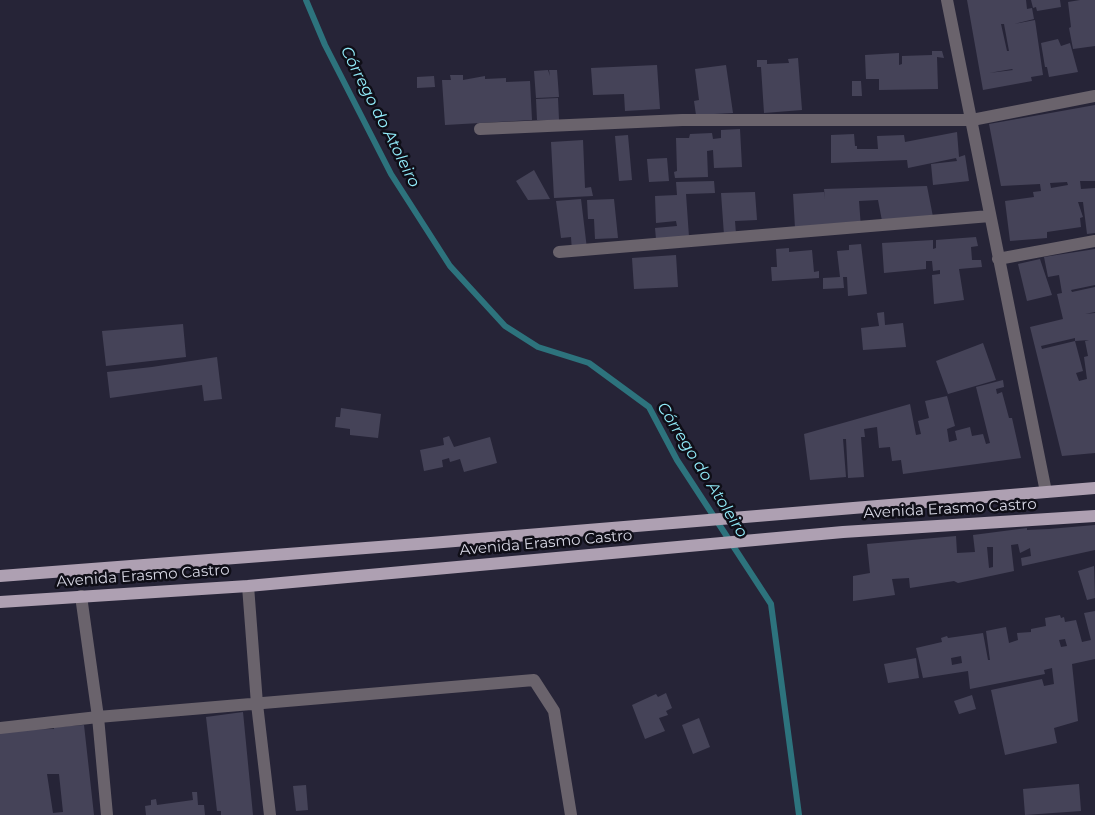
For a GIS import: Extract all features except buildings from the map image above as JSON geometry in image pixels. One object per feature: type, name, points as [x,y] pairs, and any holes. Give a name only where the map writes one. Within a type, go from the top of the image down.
[{"type":"main road","name":"Avenida Erasmo Castro","points":[[0,576],[1095,488]]},
{"type":"main road","name":"Avenida Erasmo Castro","points":[[0,602],[248,586],[843,532],[1095,516]]},
{"type":"street","points":[[947,0],[1046,492]]},
{"type":"street","points":[[480,129],[682,120],[972,120],[1095,96]]},
{"type":"street","points":[[559,252],[990,216]]},
{"type":"street","points":[[998,259],[1095,241]]},
{"type":"street","points":[[248,586],[257,704],[270,815]]},
{"type":"street","points":[[81,596],[98,717],[107,815]]},
{"type":"street","points":[[0,728],[98,717],[534,680],[554,711],[571,815]]},
{"type":"waterway","name":"Córrego do Atoleiro","points":[[306,0],[325,45],[391,174],[450,266],[505,326],[538,347],[589,363],[649,407],[677,460],[771,604],[799,815]]}]
